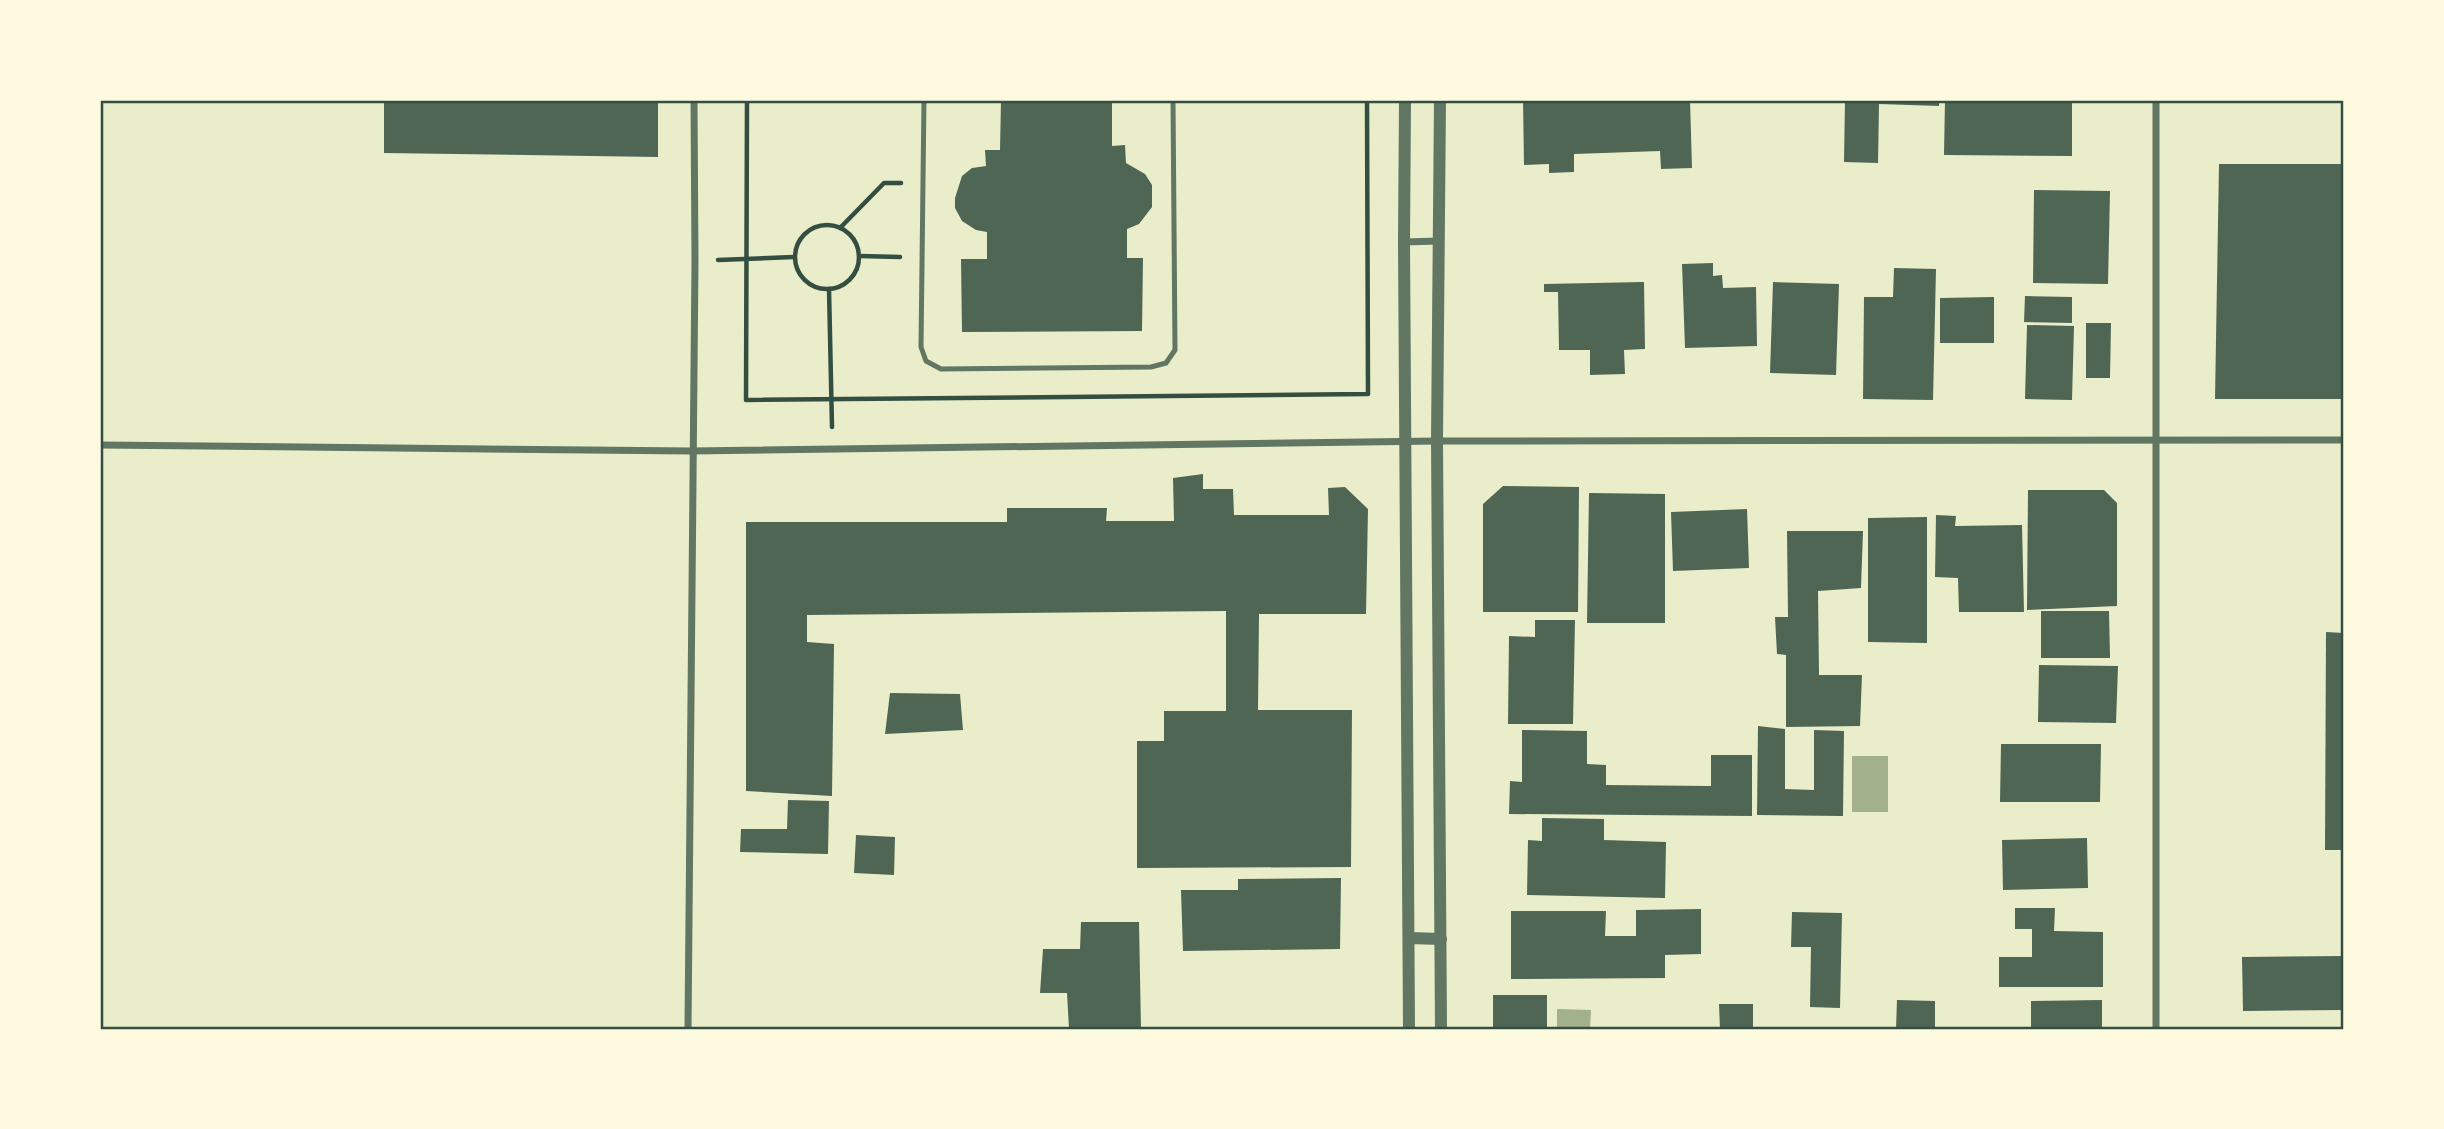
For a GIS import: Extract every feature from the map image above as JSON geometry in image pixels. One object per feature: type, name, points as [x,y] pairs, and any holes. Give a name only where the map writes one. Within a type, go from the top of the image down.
[{"type":"street","points":[[688,1029],[694,100]]},
{"type":"street","points":[[1405,100],[1409,1029]]},
{"type":"street","points":[[1440,100],[1437,441],[1441,1029]]},
{"type":"street","points":[[2156,100],[2156,1029]]},
{"type":"street","points":[[1404,242],[1439,241]]},
{"type":"street","points":[[100,445],[692,451],[1405,441],[2344,440]]},
{"type":"street","points":[[1409,938],[1441,939]]},
{"type":"lane","points":[[924,100],[921,346],[926,361],[942,369],[1151,366],[1166,363],[1175,350],[1173,100]]},
{"type":"path","points":[[1367,100],[1367,242]]},
{"type":"path","points":[[840,228],[884,183],[923,183]]},
{"type":"path","points":[[830,225],[850,234],[859,256],[858,266],[847,282],[829,289],[805,281],[799,274],[794,257],[801,237],[809,230],[830,225]]},
{"type":"path","points":[[859,256],[921,257]]},
{"type":"path","points":[[695,261],[794,257]]},
{"type":"path","points":[[829,289],[832,449]]},
{"type":"shaded area","points":[[1852,756],[1888,756],[1888,812],[1852,812]]},
{"type":"shaded area","points":[[1557,1009],[1591,1010],[1590,1029],[1557,1029]]},
{"type":"building","points":[[384,100],[658,100],[658,157],[384,153]]},
{"type":"building","points":[[1001,100],[1112,100],[1112,146],[1125,145],[1126,163],[1145,174],[1152,185],[1152,207],[1139,224],[1127,229],[1127,258],[1143,258],[1142,331],[962,332],[961,259],[987,259],[987,232],[976,230],[962,221],[955,208],[955,198],[962,176],[972,168],[986,166],[985,150],[1000,150]]},
{"type":"building","points":[[1523,100],[1690,100],[1692,168],[1661,169],[1660,151],[1574,154],[1574,172],[1549,173],[1549,164],[1524,165]]},
{"type":"building","points":[[1845,100],[1939,100],[1939,106],[1879,104],[1878,163],[1844,162]]},
{"type":"building","points":[[1945,100],[2072,100],[2072,156],[1944,155]]},
{"type":"building","points":[[2219,164],[2344,164],[2344,399],[2215,399]]},
{"type":"building","points":[[2034,190],[2110,191],[2108,284],[2033,283]]},
{"type":"building","points":[[1713,263],[1713,276],[1722,275],[1723,288],[1756,287],[1757,346],[1685,348],[1682,264]]},
{"type":"building","points":[[1894,268],[1936,269],[1933,400],[1863,399],[1864,297],[1893,297]]},
{"type":"building","points":[[1644,282],[1645,349],[1624,350],[1625,374],[1590,375],[1590,350],[1559,350],[1558,292],[1544,292],[1544,284]]},
{"type":"building","points":[[1773,282],[1839,284],[1836,375],[1770,373]]},
{"type":"building","points":[[2025,296],[2072,297],[2072,323],[2024,322]]},
{"type":"building","points":[[1994,297],[1994,343],[1940,343],[1940,298]]},
{"type":"building","points":[[2086,323],[2111,323],[2110,378],[2086,378]]},
{"type":"building","points":[[2027,325],[2074,326],[2072,400],[2025,399]]},
{"type":"building","points":[[1203,474],[1203,489],[1233,489],[1234,515],[1329,515],[1328,488],[1345,487],[1368,509],[1366,614],[1259,614],[1258,710],[1352,710],[1351,867],[1137,868],[1137,741],[1164,741],[1164,711],[1226,711],[1226,611],[807,615],[807,642],[834,644],[832,796],[746,791],[746,522],[1007,522],[1007,508],[1107,508],[1106,521],[1174,521],[1173,478]]},
{"type":"building","points":[[1503,486],[1579,487],[1578,612],[1483,612],[1483,504]]},
{"type":"building","points":[[2028,490],[2104,490],[2117,503],[2117,606],[2027,610]]},
{"type":"building","points":[[1589,493],[1665,494],[1665,623],[1587,623]]},
{"type":"building","points":[[1747,509],[1749,568],[1673,571],[1671,512]]},
{"type":"building","points":[[1936,515],[1956,516],[1955,526],[2022,525],[2024,612],[1959,612],[1958,578],[1935,577]]},
{"type":"building","points":[[1927,517],[1927,643],[1868,642],[1868,518]]},
{"type":"building","points":[[1787,531],[1863,531],[1861,588],[1818,591],[1819,675],[1862,675],[1860,726],[1786,727],[1786,655],[1777,654],[1775,617],[1788,617]]},
{"type":"building","points":[[2041,611],[2109,611],[2110,658],[2041,658]]},
{"type":"building","points":[[1535,620],[1575,620],[1573,724],[1508,724],[1509,636],[1535,637]]},
{"type":"building","points":[[2326,632],[2344,633],[2344,850],[2325,850]]},
{"type":"building","points":[[2039,665],[2118,666],[2116,723],[2038,722]]},
{"type":"building","points":[[890,693],[960,694],[963,730],[885,734]]},
{"type":"building","points":[[1758,726],[1785,729],[1785,789],[1814,790],[1814,730],[1844,731],[1843,816],[1757,815]]},
{"type":"building","points":[[1522,730],[1587,731],[1587,764],[1606,765],[1606,785],[1711,786],[1711,755],[1752,755],[1752,816],[1509,814],[1510,781],[1522,782]]},
{"type":"building","points":[[2001,744],[2101,744],[2100,802],[2000,802]]},
{"type":"building","points":[[788,800],[829,801],[828,854],[740,852],[741,829],[787,829]]},
{"type":"building","points":[[1542,818],[1604,819],[1604,840],[1666,842],[1665,898],[1527,895],[1528,840],[1542,841]]},
{"type":"building","points":[[856,835],[895,837],[894,875],[854,873]]},
{"type":"building","points":[[2087,838],[2088,888],[2003,890],[2002,840]]},
{"type":"building","points":[[1341,878],[1340,949],[1183,951],[1181,890],[1238,890],[1238,879]]},
{"type":"building","points":[[2015,908],[2055,908],[2054,931],[2103,932],[2103,987],[1999,987],[1999,957],[2032,957],[2032,929],[2015,929]]},
{"type":"building","points":[[1701,909],[1701,954],[1665,955],[1665,978],[1511,979],[1511,911],[1606,911],[1605,936],[1636,936],[1636,910]]},
{"type":"building","points":[[1792,912],[1842,913],[1840,1008],[1810,1007],[1811,947],[1791,947]]},
{"type":"building","points":[[1081,922],[1139,922],[1141,1029],[1069,1029],[1067,993],[1040,993],[1043,949],[1080,949]]},
{"type":"building","points":[[2344,956],[2344,1010],[2243,1011],[2242,957]]},
{"type":"building","points":[[1493,995],[1547,995],[1547,1029],[1493,1029]]},
{"type":"building","points":[[1897,1000],[1935,1001],[1935,1029],[1896,1029]]},
{"type":"building","points":[[2102,1000],[2102,1029],[2031,1029],[2031,1001]]},
{"type":"building","points":[[1719,1004],[1753,1004],[1753,1029],[1720,1029]]}]
